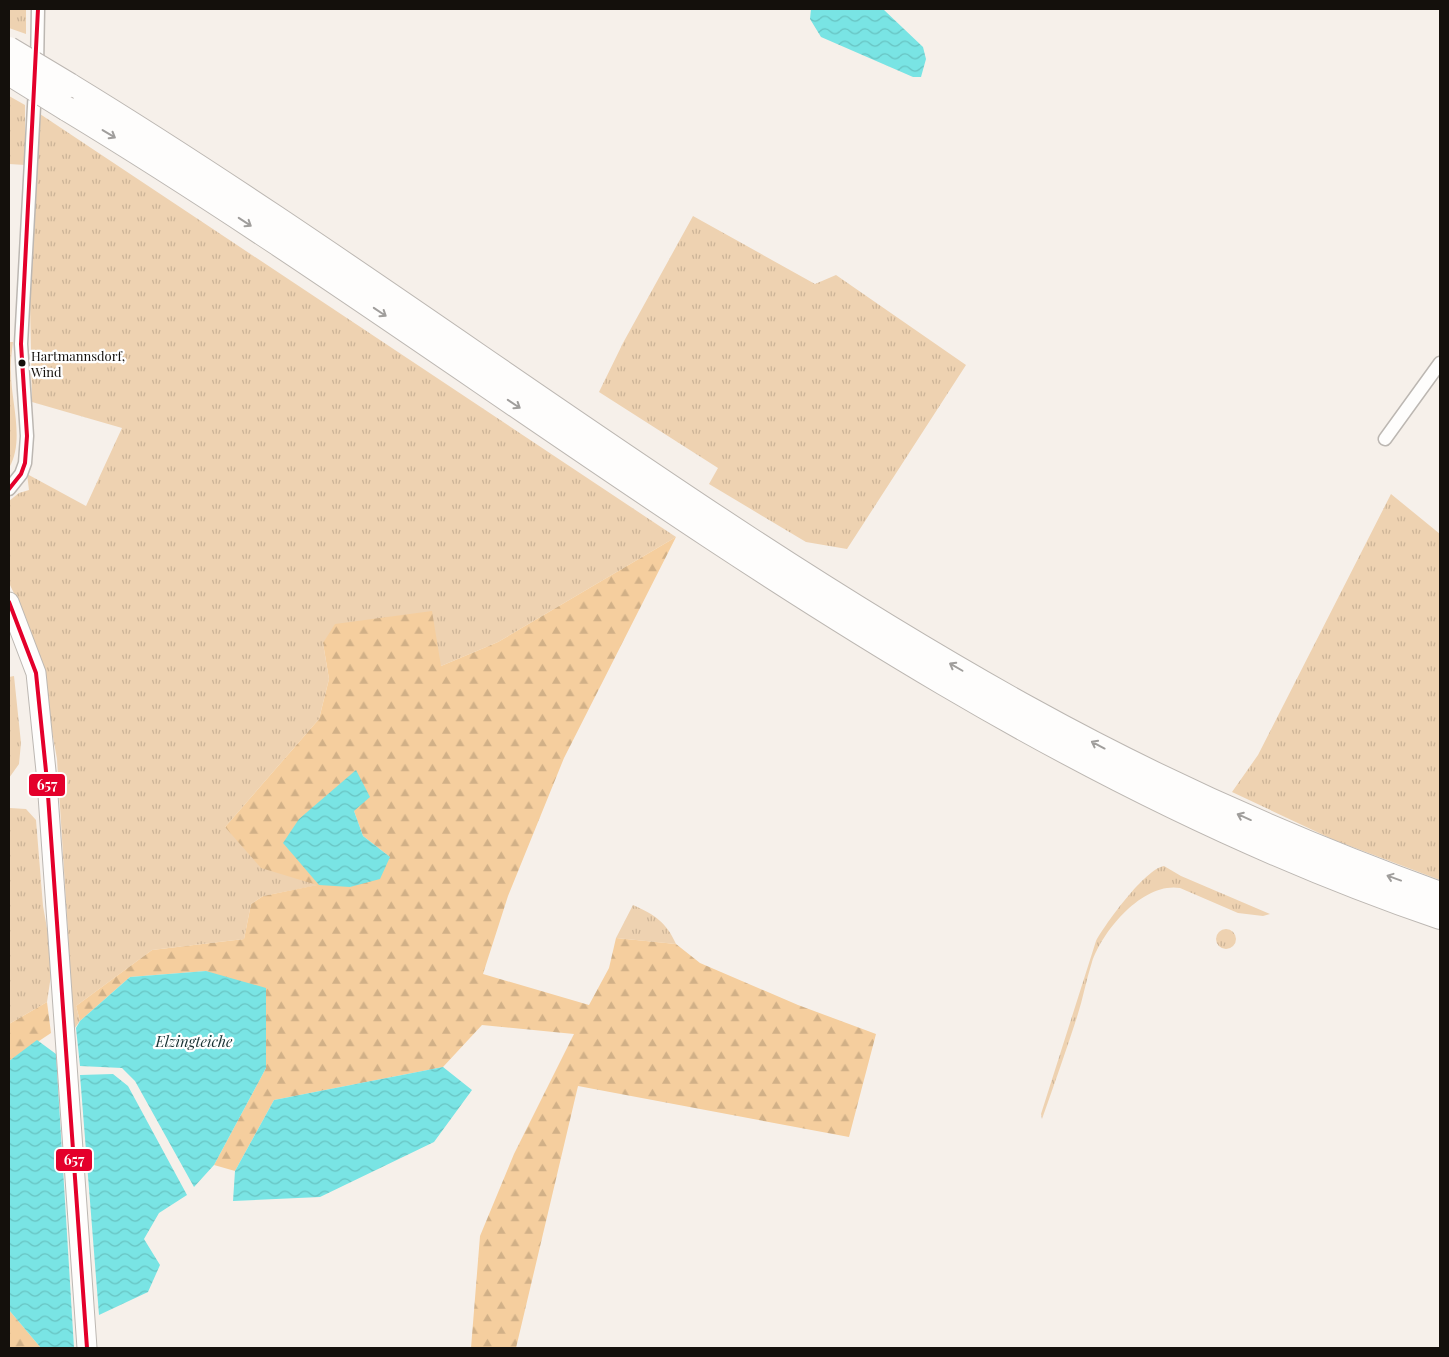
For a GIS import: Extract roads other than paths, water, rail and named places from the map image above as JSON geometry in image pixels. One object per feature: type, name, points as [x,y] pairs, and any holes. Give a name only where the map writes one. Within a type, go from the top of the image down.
[{"type":"highway","points":[[9,49],[136,126],[351,267],[759,544],[936,655],[1032,711],[1204,799],[1292,838],[1440,894]]},
{"type":"highway","points":[[9,73],[128,145],[336,282],[738,554],[921,670],[1034,735],[1192,816],[1274,853],[1440,918]]},
{"type":"main road","points":[[9,602],[36,673],[47,781],[87,1348]]},
{"type":"street","points":[[9,489],[21,474],[25,463],[27,436],[21,344],[38,40],[38,9]]},
{"type":"street","points":[[1385,440],[1440,363]]},
{"type":"water","points":[[811,9],[883,9],[923,47],[926,59],[921,77],[913,77],[821,37],[810,19]]},
{"type":"water","points":[[356,770],[370,797],[354,811],[363,836],[390,857],[380,879],[350,887],[319,885],[283,843],[299,819]]},
{"type":"water","name":"Elzingteiche","points":[[206,971],[266,988],[266,1068],[214,1165],[194,1187],[135,1081],[122,1068],[80,1066],[76,1028],[80,1021],[130,977]]},
{"type":"water","points":[[37,1040],[56,1054],[74,1348],[41,1348],[9,1310],[9,1061]]},
{"type":"water","points":[[443,1067],[472,1090],[434,1142],[320,1197],[233,1201],[235,1171],[274,1100]]},
{"type":"water","points":[[113,1074],[128,1086],[187,1195],[159,1213],[144,1239],[160,1265],[148,1292],[99,1315],[80,1075]]},
{"type":"place","name":"Hartmannsdorf, Wind","points":[[22,363]]}]
